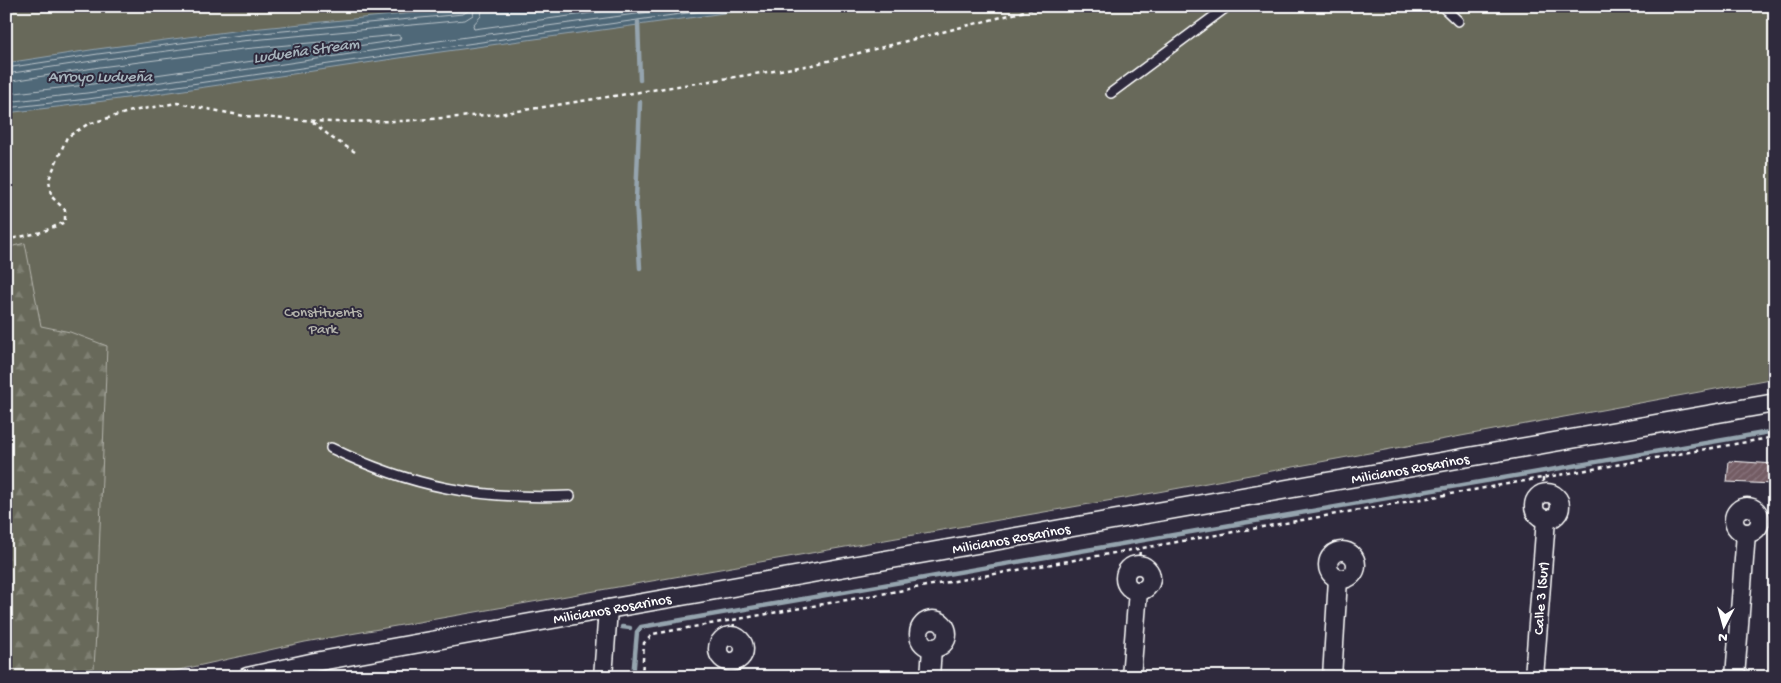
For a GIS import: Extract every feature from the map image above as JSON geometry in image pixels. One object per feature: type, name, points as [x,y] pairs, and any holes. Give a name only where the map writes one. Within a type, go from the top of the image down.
[{"type":"street","name":"Milicianos Rosarinos","points":[[247,677],[315,669],[608,609],[1775,403]]},
{"type":"street","name":"Calle 3 (Sur)","points":[[1534,677],[1546,519],[1540,518],[1534,510],[1535,500],[1543,485]]},
{"type":"street","points":[[1736,677],[1746,533]]},
{"type":"street","points":[[1131,677],[1138,591],[1128,586],[1125,577],[1140,556]]},
{"type":"street","points":[[1332,677],[1338,579]]},
{"type":"street","points":[[603,677],[608,609]]},
{"type":"street","points":[[729,670],[721,658],[718,648],[733,628]]},
{"type":"street","points":[[930,677],[932,648]]},
{"type":"lane","points":[[1111,93],[1228,6]]},
{"type":"lane","points":[[1442,6],[1458,21]]},
{"type":"lane","points":[[331,448],[381,470],[433,486],[487,495],[515,497],[570,496]]},
{"type":"path","points":[[6,240],[42,232],[65,222],[65,210],[51,196],[49,180],[67,137],[88,124],[132,111],[177,103],[244,116],[312,121],[402,121],[499,114],[812,65],[1044,6]]},
{"type":"path","points":[[312,121],[332,138],[355,152]]},
{"type":"path","points":[[6,224],[13,238]]},
{"type":"path","points":[[642,677],[644,644],[653,634],[733,628],[1543,485],[1775,437]]},
{"type":"green space","name":"Constituents Park","points":[[6,6],[1775,6],[1775,378],[1158,492],[305,642],[148,677],[6,677]]},
{"type":"green space","points":[[25,243],[41,326],[70,332],[107,346],[96,633],[94,668],[34,677],[6,677],[6,248]]},
{"type":"water","name":"Arroyo Ludueña","points":[[484,6],[772,6],[433,53],[167,93],[6,113],[6,63],[241,30]]},
{"type":"building","points":[[1729,461],[1775,464],[1775,484],[1727,482]]},
{"type":"waterway","points":[[638,22],[640,80]]},
{"type":"waterway","points":[[640,102],[636,199],[640,268]]},
{"type":"waterway","points":[[633,677],[637,632],[641,627],[1775,431]]},
{"type":"waterway","points":[[622,627],[630,628]]},
{"type":"water label","name":"Ludueña Stream","points":[[306,49]]}]
